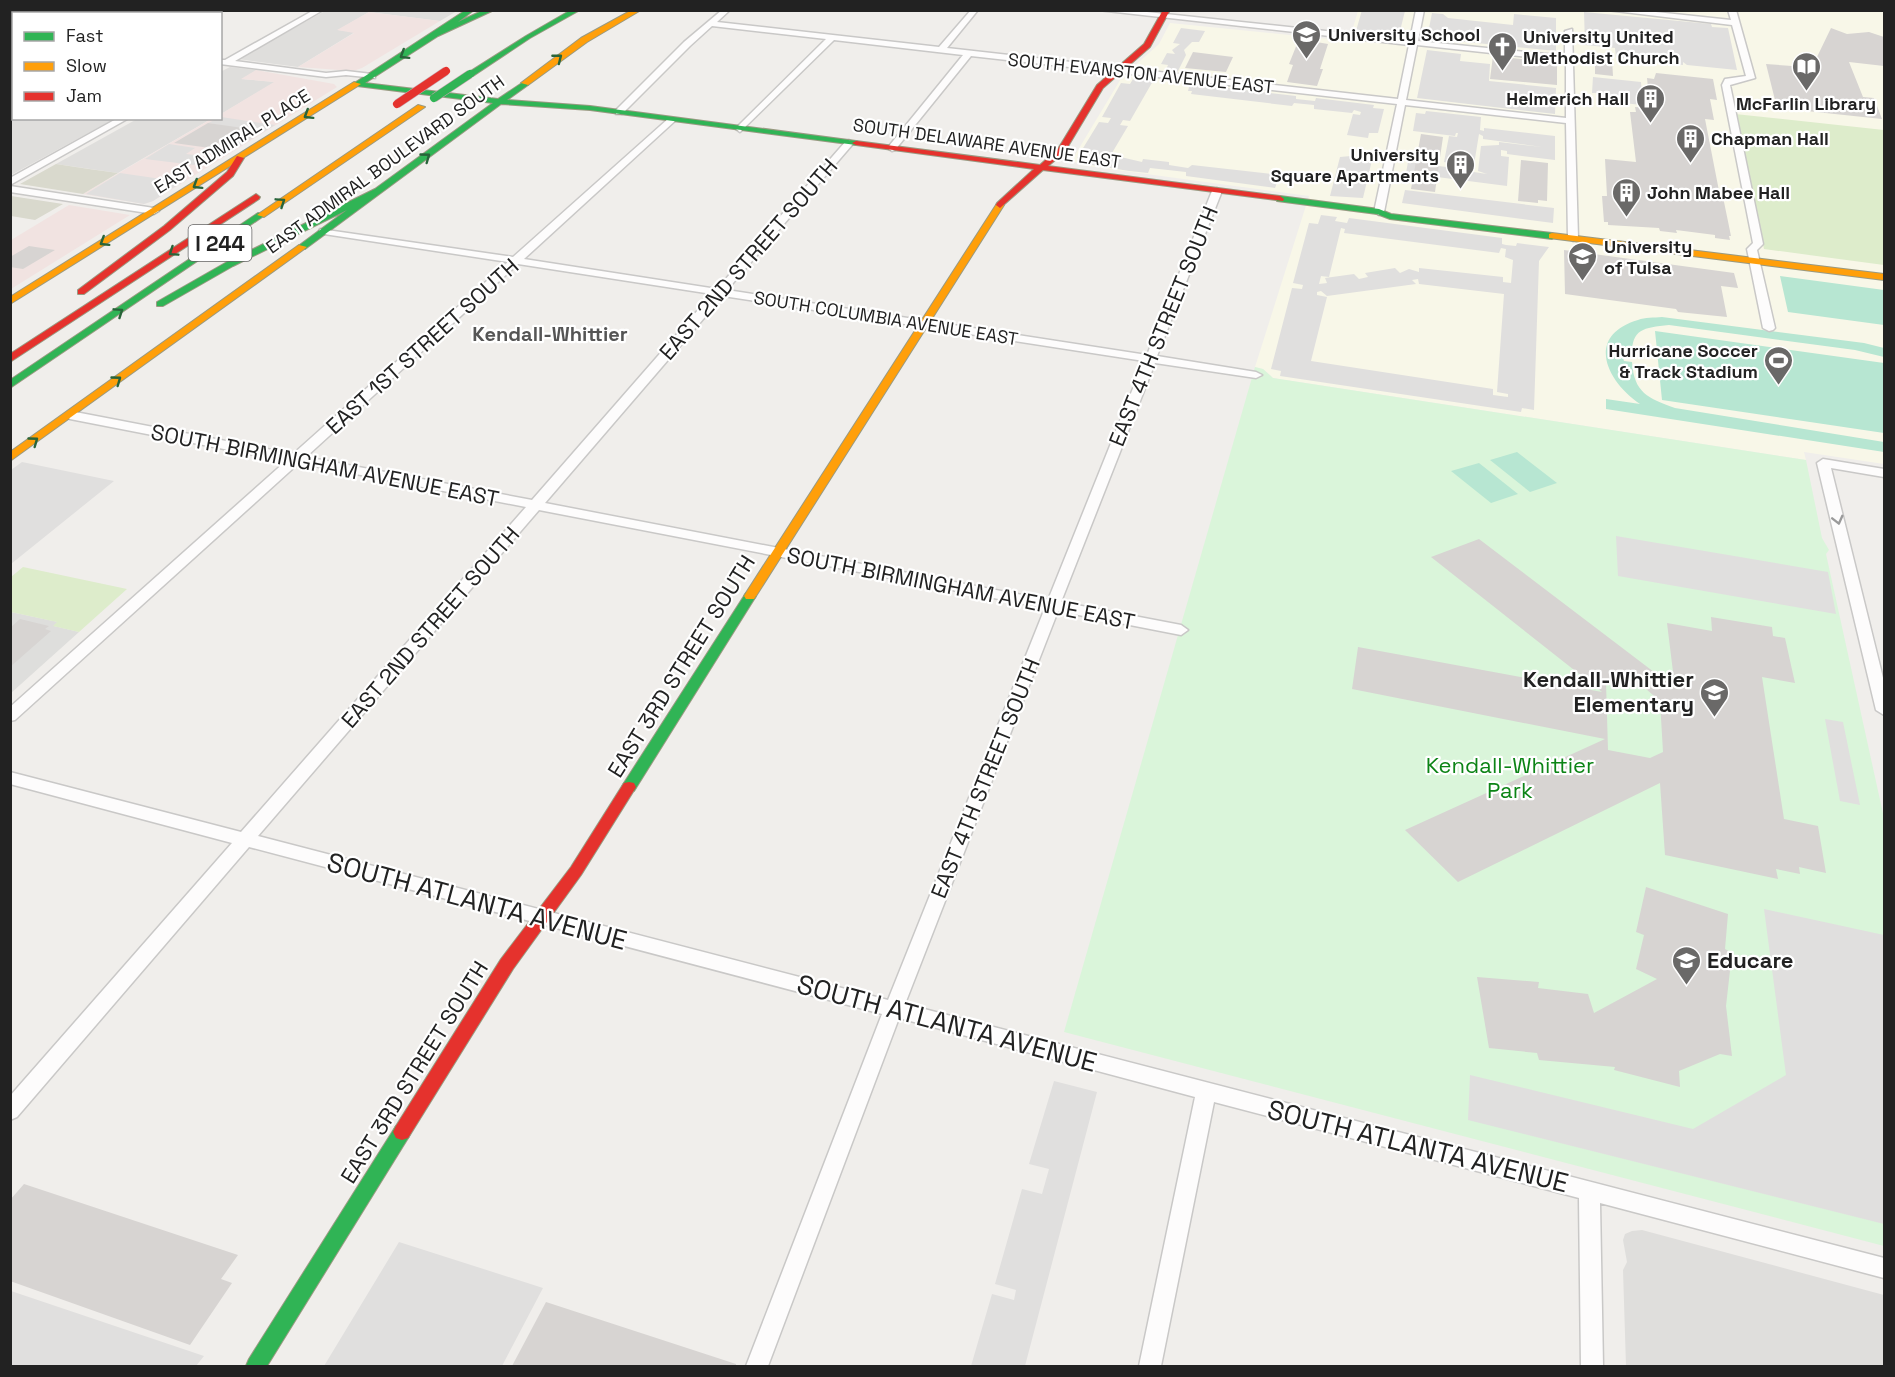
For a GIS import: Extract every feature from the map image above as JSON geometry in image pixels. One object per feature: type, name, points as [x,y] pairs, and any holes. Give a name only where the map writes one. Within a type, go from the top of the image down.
[{"type":"main road","name":"EAST ADMIRAL PLACE","points":[[10,301],[372,76],[471,10]]},
{"type":"main road","points":[[436,35],[490,10]]},
{"type":"main road","points":[[502,37],[550,10]]},
{"type":"main road","name":"I 244","points":[[14,382],[470,74],[528,37],[577,10]]},
{"type":"main road","name":"EAST ADMIRAL BOULEVARD SOUTH","points":[[10,458],[507,98],[572,47],[638,10]]},
{"type":"main road","name":"EAST 3RD STREET SOUTH","points":[[256,1366],[507,964],[576,871],[994,212],[1012,192],[1064,148],[1100,87],[1147,45],[1165,14]]},
{"type":"main road","points":[[392,107],[451,68]]},
{"type":"main road","points":[[372,76],[507,98]]},
{"type":"main road","points":[[358,84],[507,98]]},
{"type":"main road","name":"SOUTH DELAWARE AVENUE EAST","points":[[507,98],[1379,212],[1390,216],[1884,270]]},
{"type":"main road","points":[[10,349],[167,228],[230,174],[240,158]]},
{"type":"main road","points":[[976,159],[994,168],[1003,180],[994,212]]},
{"type":"main road","name":"I 244","points":[[10,359],[264,191]]},
{"type":"main road","points":[[14,382],[230,264],[378,191]]},
{"type":"main road","name":"SOUTH DELAWARE AVENUE EAST","points":[[1753,256],[1884,277]]},
{"type":"street","points":[[222,63],[320,10]]},
{"type":"street","points":[[619,112],[727,10]]},
{"type":"street","points":[[941,50],[975,10]]},
{"type":"street","points":[[1101,10],[1165,14],[1569,59]]},
{"type":"street","points":[[1379,212],[1420,10]]},
{"type":"street","points":[[1610,10],[1733,16],[1751,78],[1728,81],[1726,85],[1758,244],[1752,249],[1769,328]]},
{"type":"street","name":"SOUTH EVANSTON AVENUE EAST","points":[[711,24],[1571,121]]},
{"type":"street","points":[[1569,31],[1573,235]]},
{"type":"street","points":[[740,129],[832,38]]},
{"type":"street","points":[[892,148],[969,53]]},
{"type":"street","points":[[222,63],[326,75],[346,73],[372,76]]},
{"type":"street","points":[[326,75],[335,80],[358,84]]},
{"type":"street","points":[[10,182],[121,120]]},
{"type":"street","name":"EAST 1ST STREET SOUTH","points":[[10,716],[672,120]]},
{"type":"street","name":"EAST 2ND STREET SOUTH","points":[[10,1111],[849,143]]},
{"type":"street","points":[[10,189],[154,211]]},
{"type":"street","name":"EAST 4TH STREET SOUTH","points":[[757,1366],[894,1009],[1217,191]]},
{"type":"street","name":"SOUTH COLUMBIA AVENUE EAST","points":[[324,231],[1256,375]]},
{"type":"street","name":"SOUTH BIRMINGHAM AVENUE EAST","points":[[70,415],[1181,630]]},
{"type":"street","points":[[1884,473],[1823,463],[1884,710]]},
{"type":"street","name":"SOUTH ATLANTA AVENUE","points":[[10,778],[1884,1268]]},
{"type":"street","points":[[1150,1366],[1206,1092]]},
{"type":"street","points":[[1589,1190],[1592,1366]]},
{"type":"shaded area","points":[[1362,10],[1405,11],[1399,35],[1356,31]]},
{"type":"shaded area","points":[[325,11],[457,11],[440,21],[369,12],[338,30],[355,32],[298,67],[238,59]]},
{"type":"shaded area","name":"University of Tulsa","points":[[1358,11],[1884,11],[1884,464],[1804,452],[1806,460],[1273,378],[1263,369],[1255,367],[1309,196],[1080,165],[1072,160],[1122,77],[1159,44],[1170,23],[1349,41]]},
{"type":"shaded area","points":[[369,12],[440,21],[362,68],[353,71],[298,67],[354,33],[337,30]]},
{"type":"shaded area","points":[[1584,12],[1711,24],[1712,27],[1728,28],[1737,70],[1687,65],[1683,62],[1683,65],[1648,62],[1647,59],[1616,58],[1615,48],[1585,45]]},
{"type":"shaded area","points":[[1432,13],[1443,14],[1448,18],[1513,25],[1514,14],[1556,18],[1556,51],[1427,38]]},
{"type":"shaded area","points":[[1181,28],[1205,31],[1199,42],[1192,42],[1184,50],[1186,55],[1177,73],[1165,72],[1168,65],[1161,64],[1167,53],[1175,54],[1172,50],[1180,44],[1173,43]]},
{"type":"shaded area","points":[[1427,50],[1461,54],[1460,61],[1490,64],[1489,81],[1556,88],[1555,114],[1417,98]]},
{"type":"shaded area","points":[[230,67],[257,70],[242,79],[275,82],[222,113],[222,71]]},
{"type":"shaded area","points":[[256,70],[334,84],[337,87],[153,201],[144,204],[83,194],[209,120],[222,120],[222,113],[274,82],[241,79]]},
{"type":"shaded area","points":[[1593,77],[1641,82],[1643,105],[1601,101],[1601,93],[1592,93]]},
{"type":"shaded area","points":[[1133,79],[1153,81],[1130,121],[1123,120],[1120,125],[1128,126],[1112,153],[1103,153],[1103,156],[1109,158],[1112,155],[1142,162],[1143,159],[1169,162],[1169,165],[1188,168],[1192,165],[1280,175],[1275,188],[1186,176],[1186,172],[1150,168],[1148,173],[1129,171],[1086,164],[1087,160],[1077,158],[1099,122],[1108,123],[1111,118],[1102,117],[1121,83],[1130,84]]},
{"type":"shaded area","points":[[1195,84],[1296,96],[1296,99],[1315,101],[1316,98],[1374,105],[1373,108],[1384,109],[1378,133],[1369,133],[1368,138],[1347,135],[1353,114],[1360,115],[1361,112],[1314,109],[1314,105],[1294,103],[1292,106],[1191,94],[1192,91],[1188,91],[1189,87]]},
{"type":"shaded area","points":[[12,101],[12,120],[112,120],[11,175],[10,102]]},
{"type":"shaded area","points":[[1426,111],[1481,117],[1480,130],[1484,131],[1484,128],[1555,136],[1555,160],[1507,154],[1507,151],[1501,150],[1501,156],[1509,157],[1507,186],[1406,173],[1408,162],[1454,168],[1454,164],[1444,162],[1449,136],[1457,137],[1458,133],[1455,136],[1413,131],[1416,113],[1425,114]],"holes":[[[1479,134],[1483,136],[1483,139],[1542,147],[1499,142],[1499,145],[1481,146],[1478,171],[1487,174],[1467,171],[1473,171]]]},
{"type":"shaded area","points":[[222,117],[275,125],[233,150],[211,148],[243,129],[208,123],[222,120]]},
{"type":"shaded area","points":[[135,120],[209,120],[118,173],[56,164]]},
{"type":"shaded area","points":[[169,144],[195,148],[186,154],[203,156],[194,165],[145,159]]},
{"type":"shaded area","points":[[1351,156],[1372,160],[1363,198],[1330,196],[1340,157]]},
{"type":"shaded area","points":[[56,164],[118,173],[83,194],[20,184]]},
{"type":"shaded area","points":[[120,173],[182,182],[153,201],[144,204],[86,194]]},
{"type":"shaded area","points":[[1405,190],[1554,208],[1553,223],[1402,203]]},
{"type":"shaded area","points":[[10,196],[63,204],[35,220],[11,216]]},
{"type":"shaded area","points":[[69,205],[130,215],[11,289],[11,240]]},
{"type":"shaded area","points":[[1321,215],[1337,217],[1335,221],[1347,223],[1349,218],[1502,238],[1502,244],[1506,245],[1516,246],[1517,243],[1549,247],[1539,261],[1534,410],[1522,408],[1521,412],[1280,376],[1281,371],[1271,369],[1292,288],[1302,289],[1303,285],[1293,283],[1309,223],[1318,224]],"holes":[[[1341,228],[1345,229],[1344,233],[1499,253],[1501,248],[1506,249],[1505,257],[1513,260],[1511,283],[1503,282],[1503,277],[1419,268],[1419,272],[1409,269],[1400,273],[1395,268],[1365,273],[1368,277],[1359,279],[1354,274],[1325,278],[1327,283],[1319,284],[1321,276],[1329,277]],[[1418,279],[1419,284],[1504,294],[1497,392],[1508,394],[1508,397],[1493,395],[1493,389],[1311,361],[1327,297],[1317,295],[1317,292],[1321,291],[1327,296],[1416,284],[1412,280]]]},
{"type":"shaded area","points":[[22,462],[114,481],[11,564],[11,470]]},
{"type":"shaded area","points":[[1616,536],[1828,572],[1836,614],[1618,576]]},
{"type":"shaded area","points":[[11,612],[58,622],[54,626],[79,632],[11,693]]},
{"type":"shaded area","points":[[1825,719],[1843,722],[1860,805],[1840,801]]},
{"type":"shaded area","points":[[1764,909],[1884,935],[1884,1224],[1468,1120],[1470,1075],[1693,1129],[1786,1075]]},
{"type":"shaded area","points":[[1054,1081],[1097,1092],[1025,1366],[971,1366],[992,1294],[1014,1300],[1016,1290],[995,1284],[1022,1189],[1042,1194],[1049,1169],[1029,1164]]},
{"type":"shaded area","points":[[1642,1230],[1884,1295],[1884,1366],[1626,1366],[1623,1270],[1627,1262],[1623,1240],[1625,1234]]},
{"type":"shaded area","points":[[399,1242],[543,1288],[502,1366],[324,1366]]},
{"type":"shaded area","points":[[11,1291],[204,1356],[196,1366],[11,1366]]},
{"type":"green space","points":[[1735,114],[1884,130],[1884,265],[1764,249]]},
{"type":"green space","points":[[1780,276],[1884,290],[1884,325],[1788,312]]},
{"type":"green space","points":[[1662,317],[1864,343],[1884,348],[1884,357],[1855,350],[1669,325],[1652,327],[1640,332],[1634,341],[1632,358],[1623,358],[1624,361],[1632,362],[1636,381],[1644,393],[1675,408],[1884,442],[1884,452],[1606,409],[1606,399],[1640,404],[1628,394],[1610,372],[1606,359],[1606,348],[1611,337],[1621,327],[1638,320]]},
{"type":"green space","points":[[1655,331],[1884,363],[1884,433],[1662,400]]},
{"type":"green space","name":"Kendall-Whittier Park","points":[[1255,367],[1263,369],[1273,378],[1806,460],[1822,538],[1829,550],[1826,554],[1884,818],[1884,1246],[1064,1032]]},
{"type":"green space","points":[[1517,452],[1557,483],[1530,492],[1490,460]]},
{"type":"green space","points":[[1479,463],[1518,494],[1491,503],[1451,471]]},
{"type":"green space","points":[[23,567],[127,589],[79,632],[53,626],[57,622],[11,612],[11,577]]},
{"type":"building","points":[[1831,28],[1847,34],[1869,32],[1884,37],[1884,66],[1849,62],[1863,97],[1874,98],[1882,119],[1777,108],[1766,64],[1820,68],[1817,57]]},
{"type":"building","name":"University School","points":[[1299,39],[1328,44],[1317,86],[1287,82],[1293,65],[1289,64]]},
{"type":"building","points":[[1193,52],[1233,57],[1226,72],[1185,68]]},
{"type":"building","name":"University United Methodist Church","points":[[1493,56],[1557,63],[1557,85],[1490,79]]},
{"type":"building","points":[[1595,59],[1612,60],[1613,76],[1595,74]]},
{"type":"building","points":[[1656,73],[1713,79],[1717,100],[1710,99],[1714,120],[1705,119],[1720,196],[1723,197],[1730,240],[1715,238],[1715,235],[1608,225],[1608,222],[1604,222],[1602,196],[1607,196],[1605,159],[1636,162],[1630,112],[1636,112],[1635,107],[1650,108],[1647,78],[1654,79]]},
{"type":"building","points":[[208,123],[243,128],[210,148],[174,143]]},
{"type":"building","points":[[1421,134],[1443,137],[1435,192],[1411,189]]},
{"type":"building","points":[[1521,160],[1548,163],[1547,201],[1538,200],[1538,203],[1518,201]]},
{"type":"building","points":[[29,246],[55,250],[23,269],[10,267],[10,257]]},
{"type":"building","points":[[1564,250],[1734,273],[1738,288],[1721,286],[1727,317],[1678,312],[1676,309],[1565,294]]},
{"type":"building","name":"Kendall-Whittier Elementary","points":[[1479,539],[1675,688],[1667,623],[1712,631],[1711,617],[1772,627],[1773,636],[1785,638],[1795,683],[1762,677],[1784,819],[1818,826],[1826,873],[1799,867],[1800,874],[1776,869],[1778,879],[1665,855],[1660,783],[1458,882],[1405,830],[1605,739],[1352,689],[1358,647],[1602,692],[1431,557]],"holes":[[[1606,682],[1646,689],[1660,701],[1663,752],[1650,758],[1608,750]]]},
{"type":"building","points":[[20,619],[49,626],[45,629],[51,631],[10,667],[10,628]]},
{"type":"building","name":"Educare","points":[[1646,887],[1728,914],[1725,949],[1732,953],[1726,1006],[1732,1056],[1720,1054],[1679,1071],[1680,1087],[1614,1070],[1615,1067],[1539,1060],[1537,1053],[1489,1048],[1477,977],[1539,982],[1538,988],[1588,994],[1594,1013],[1657,979],[1636,969],[1644,935],[1636,932]]},
{"type":"building","points":[[24,1184],[238,1255],[221,1279],[232,1283],[190,1345],[10,1281],[10,1200]]},
{"type":"building","points":[[546,1302],[736,1364],[736,1366],[512,1366]]},
{"type":"traffic: fast","points":[[357,84],[436,35],[471,10]]},
{"type":"traffic: fast","points":[[436,35],[491,10]]},
{"type":"traffic: fast","points":[[470,74],[528,37],[577,10]]},
{"type":"traffic: fast","points":[[434,98],[470,74]]},
{"type":"traffic: fast","points":[[302,247],[525,83]]},
{"type":"traffic: fast","points":[[358,84],[502,102],[590,108],[856,143]]},
{"type":"traffic: fast","points":[[160,304],[230,264],[378,191]]},
{"type":"traffic: fast","points":[[1280,199],[1379,212],[1390,216],[1552,236]]},
{"type":"traffic: fast","points":[[10,385],[261,215]]},
{"type":"traffic: fast","points":[[629,787],[750,596]]},
{"type":"traffic: fast","points":[[256,1366],[402,1132]]},
{"type":"traffic: slow","points":[[525,83],[584,40],[638,10]]},
{"type":"traffic: slow","points":[[10,301],[357,84]]},
{"type":"traffic: slow","points":[[261,215],[421,107]]},
{"type":"traffic: slow","points":[[750,596],[1000,205]]},
{"type":"traffic: slow","points":[[1552,236],[1884,277]]},
{"type":"traffic: slow","points":[[10,458],[302,247]]},
{"type":"traffic: jam","points":[[1000,205],[1061,151],[1100,87],[1147,45],[1167,10]]},
{"type":"traffic: jam","points":[[397,104],[446,71]]},
{"type":"traffic: jam","points":[[856,143],[1280,199]]},
{"type":"traffic: jam","points":[[81,292],[167,228],[230,174],[240,158]]},
{"type":"traffic: jam","points":[[10,359],[256,197]]},
{"type":"traffic: jam","points":[[402,1132],[507,964],[576,871],[629,787]]},
{"type":"place","name":"University School","points":[[1307,60]]},
{"type":"place","name":"University United Methodist Church","points":[[1502,72]]},
{"type":"place","name":"McFarlin Library","points":[[1806,92]]},
{"type":"place","name":"Helmerich Hall","points":[[1650,124]]},
{"type":"place","name":"Chapman Hall","points":[[1690,164]]},
{"type":"place","name":"University Square Apartments","points":[[1460,190]]},
{"type":"place","name":"John Mabee Hall","points":[[1626,218]]},
{"type":"place","name":"University of Tulsa","points":[[1583,282]]},
{"type":"place","name":"Hurricane Soccer & Track Stadium","points":[[1779,386]]},
{"type":"place","name":"Kendall-Whittier Elementary","points":[[1715,718]]},
{"type":"place","name":"Educare","points":[[1686,986]]},
{"type":"district","name":"Kendall-Whittier","points":[[550,334]]}]
